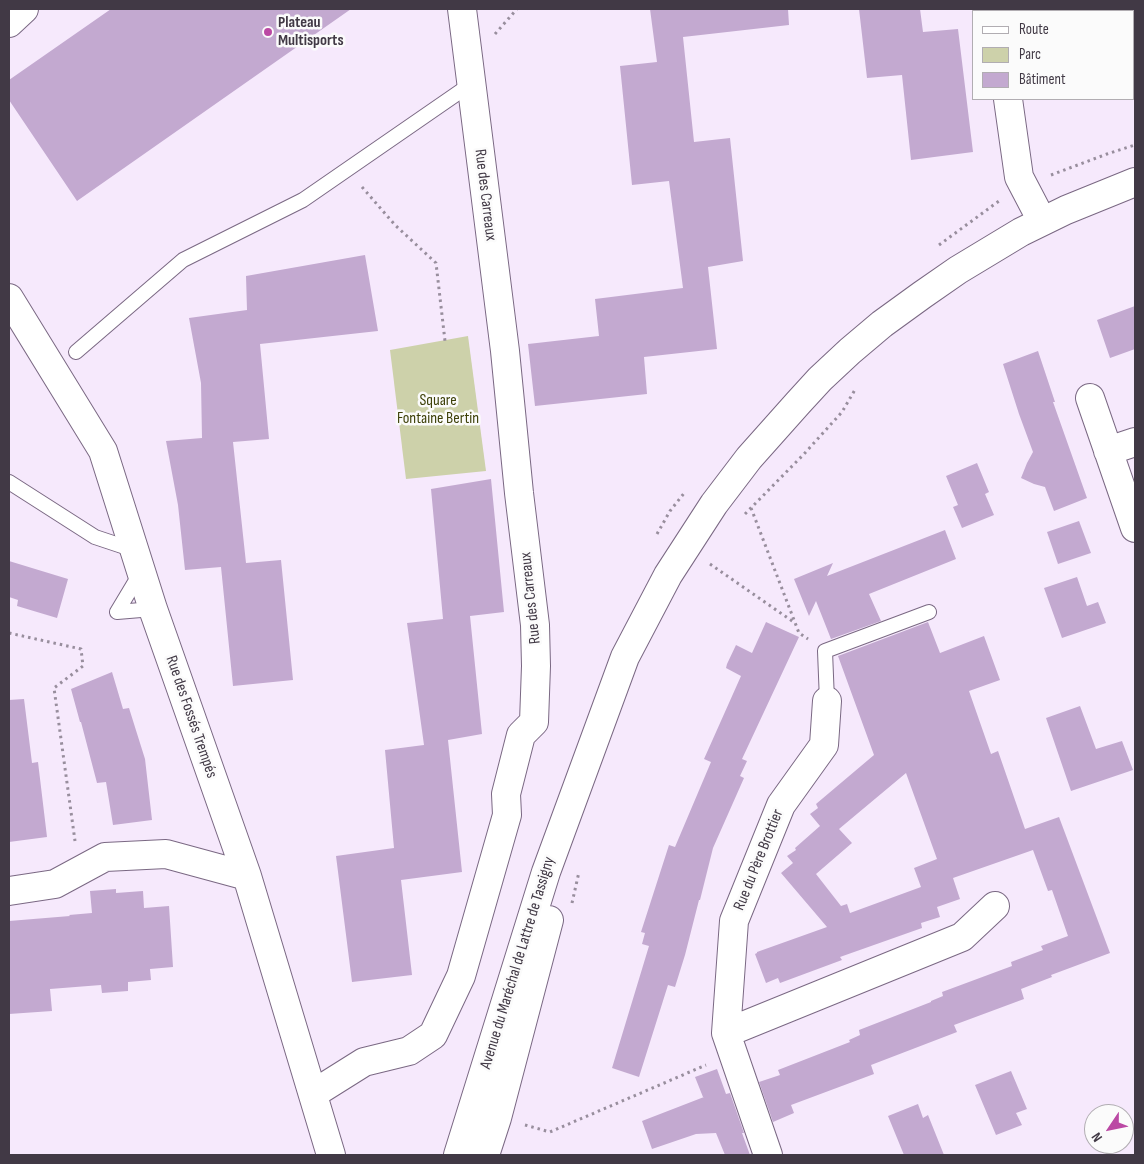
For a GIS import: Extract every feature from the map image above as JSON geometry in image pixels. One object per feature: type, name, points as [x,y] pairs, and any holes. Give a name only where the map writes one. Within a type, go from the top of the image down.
[{"type":"street","points":[[9,23],[24,9]]},
{"type":"street","name":"Rue des Carreaux","points":[[313,1094],[364,1062],[409,1051],[433,1035],[461,976],[507,815],[506,794],[521,735],[534,722],[535,625],[519,493],[505,351],[462,9]]},
{"type":"street","points":[[1008,100],[1019,177],[1042,221]]},
{"type":"street","name":"Avenue du Maréchal de Lattre de Tassigny","points":[[458,1155],[546,872],[625,658],[668,575],[714,504],[749,458],[820,379],[882,324],[958,270],[998,245],[1042,221],[1135,182]]},
{"type":"street","name":"Rue des Fossés Trempés","points":[[9,298],[103,451],[154,609],[247,876],[332,1155]]},
{"type":"street","points":[[1090,398],[1135,528]]},
{"type":"street","points":[[1108,451],[1135,442]]},
{"type":"street","name":"Rue du Père Brottier","points":[[768,1155],[729,1043],[734,921],[781,805],[824,744],[827,700]]},
{"type":"street","name":"Avenue du Maréchal de Lattre de Tassigny","points":[[485,1155],[497,1118],[561,876],[582,773]]},
{"type":"street","points":[[9,890],[55,884],[105,857],[166,854],[247,876]]},
{"type":"street","points":[[729,1043],[962,937],[996,906]]},
{"type":"lane","points":[[76,352],[183,260],[303,200],[471,84]]},
{"type":"lane","points":[[9,482],[95,537],[138,561],[117,612],[154,609]]},
{"type":"lane","points":[[827,700],[825,651],[929,612]]},
{"type":"path","points":[[1058,173],[1135,145]]},
{"type":"path","points":[[347,170],[395,225],[436,263],[445,341]]},
{"type":"path","points":[[740,520],[842,412],[857,385]]},
{"type":"path","points":[[751,508],[799,633],[825,651]]},
{"type":"path","points":[[708,563],[796,623]]},
{"type":"path","points":[[9,633],[81,649],[83,666],[54,688],[79,871]]},
{"type":"path","points":[[571,904],[580,867]]},
{"type":"path","points":[[497,1118],[550,1132],[729,1043]]},
{"type":"green space","name":"Square Fontaine Bertin","points":[[468,336],[486,471],[406,479],[390,350]]},
{"type":"building","points":[[111,9],[351,9],[77,201],[9,100],[9,80]]},
{"type":"building","points":[[650,9],[788,9],[789,25],[683,37],[694,142],[730,138],[743,261],[708,267],[717,349],[644,357],[647,394],[535,406],[528,344],[599,336],[595,299],[683,288],[669,181],[632,185],[620,66],[657,62]]},
{"type":"building","points":[[859,9],[920,9],[923,32],[958,29],[973,152],[911,160],[902,75],[867,78]]},
{"type":"building","points":[[365,255],[378,331],[260,344],[269,439],[233,442],[246,563],[281,560],[293,680],[233,686],[221,567],[185,570],[178,505],[166,441],[202,438],[201,383],[189,318],[247,310],[246,276]]},
{"type":"building","points":[[1135,306],[1135,349],[1110,358],[1097,320]]},
{"type":"building","points":[[1038,351],[1055,402],[1053,402],[1087,498],[1054,511],[1045,487],[1021,478],[1033,452],[1003,364]]},
{"type":"building","points":[[977,463],[989,492],[985,494],[994,515],[962,528],[953,507],[958,505],[946,476]]},
{"type":"building","points":[[491,479],[504,612],[470,616],[482,734],[448,740],[462,872],[401,880],[412,975],[352,982],[336,856],[394,848],[385,750],[424,745],[407,623],[443,619],[431,489]]},
{"type":"building","points":[[1079,521],[1091,553],[1058,564],[1047,532]]},
{"type":"building","points":[[945,530],[956,559],[869,594],[881,621],[831,639],[816,601],[809,616],[794,579],[833,563],[827,576]]},
{"type":"building","points":[[9,561],[68,579],[57,618],[17,606],[18,600],[9,597]]},
{"type":"building","points":[[1077,577],[1087,606],[1098,602],[1106,623],[1062,638],[1044,588]]},
{"type":"building","points":[[766,622],[799,637],[742,759],[747,761],[740,776],[744,778],[713,848],[675,987],[668,985],[639,1077],[612,1068],[649,946],[642,944],[645,933],[641,932],[669,845],[675,847],[711,762],[704,759],[741,676],[726,668],[727,664],[736,645],[752,653]]},
{"type":"building","points":[[928,622],[940,653],[984,636],[1000,680],[969,691],[991,754],[998,751],[1025,829],[1059,817],[1110,953],[1051,975],[1052,977],[1021,989],[1024,999],[954,1025],[957,1032],[871,1065],[874,1074],[791,1105],[794,1113],[773,1122],[759,1082],[780,1075],[778,1070],[850,1042],[849,1040],[860,1035],[859,1030],[931,1002],[943,996],[942,992],[1012,966],[1011,962],[1043,950],[1041,946],[1068,936],[1052,890],[1048,891],[1033,850],[953,878],[960,899],[937,907],[940,917],[921,923],[922,928],[840,957],[842,960],[780,983],[778,978],[766,983],[755,954],[757,952],[827,927],[781,873],[793,863],[787,856],[796,850],[795,848],[820,826],[810,814],[818,808],[816,804],[874,755],[838,656]],"holes":[[[906,773],[937,859],[914,868],[921,887],[850,913],[847,904],[841,906],[816,874],[852,843],[839,829]]]},
{"type":"building","points":[[112,672],[123,709],[129,708],[145,759],[152,820],[113,825],[106,782],[97,783],[71,689]]},
{"type":"building","points":[[24,699],[32,763],[38,762],[47,837],[9,842],[9,700]]},
{"type":"building","points":[[1080,706],[1096,749],[1122,741],[1133,770],[1071,791],[1046,718]]},
{"type":"building","points":[[116,889],[116,893],[143,891],[144,908],[169,906],[173,967],[150,969],[151,980],[128,982],[128,991],[102,993],[101,985],[50,989],[52,1011],[9,1014],[9,921],[92,913],[90,891]]},
{"type":"building","points":[[717,1069],[726,1094],[730,1093],[750,1155],[725,1155],[716,1133],[696,1134],[652,1149],[642,1121],[704,1097],[695,1077]]},
{"type":"building","points":[[1011,1071],[1027,1109],[1016,1113],[1022,1125],[996,1135],[975,1085]]},
{"type":"building","points":[[918,1104],[923,1118],[928,1115],[944,1155],[904,1155],[888,1116]]},
{"type":"place","name":"Plateau Multisports","points":[[268,32]]}]
